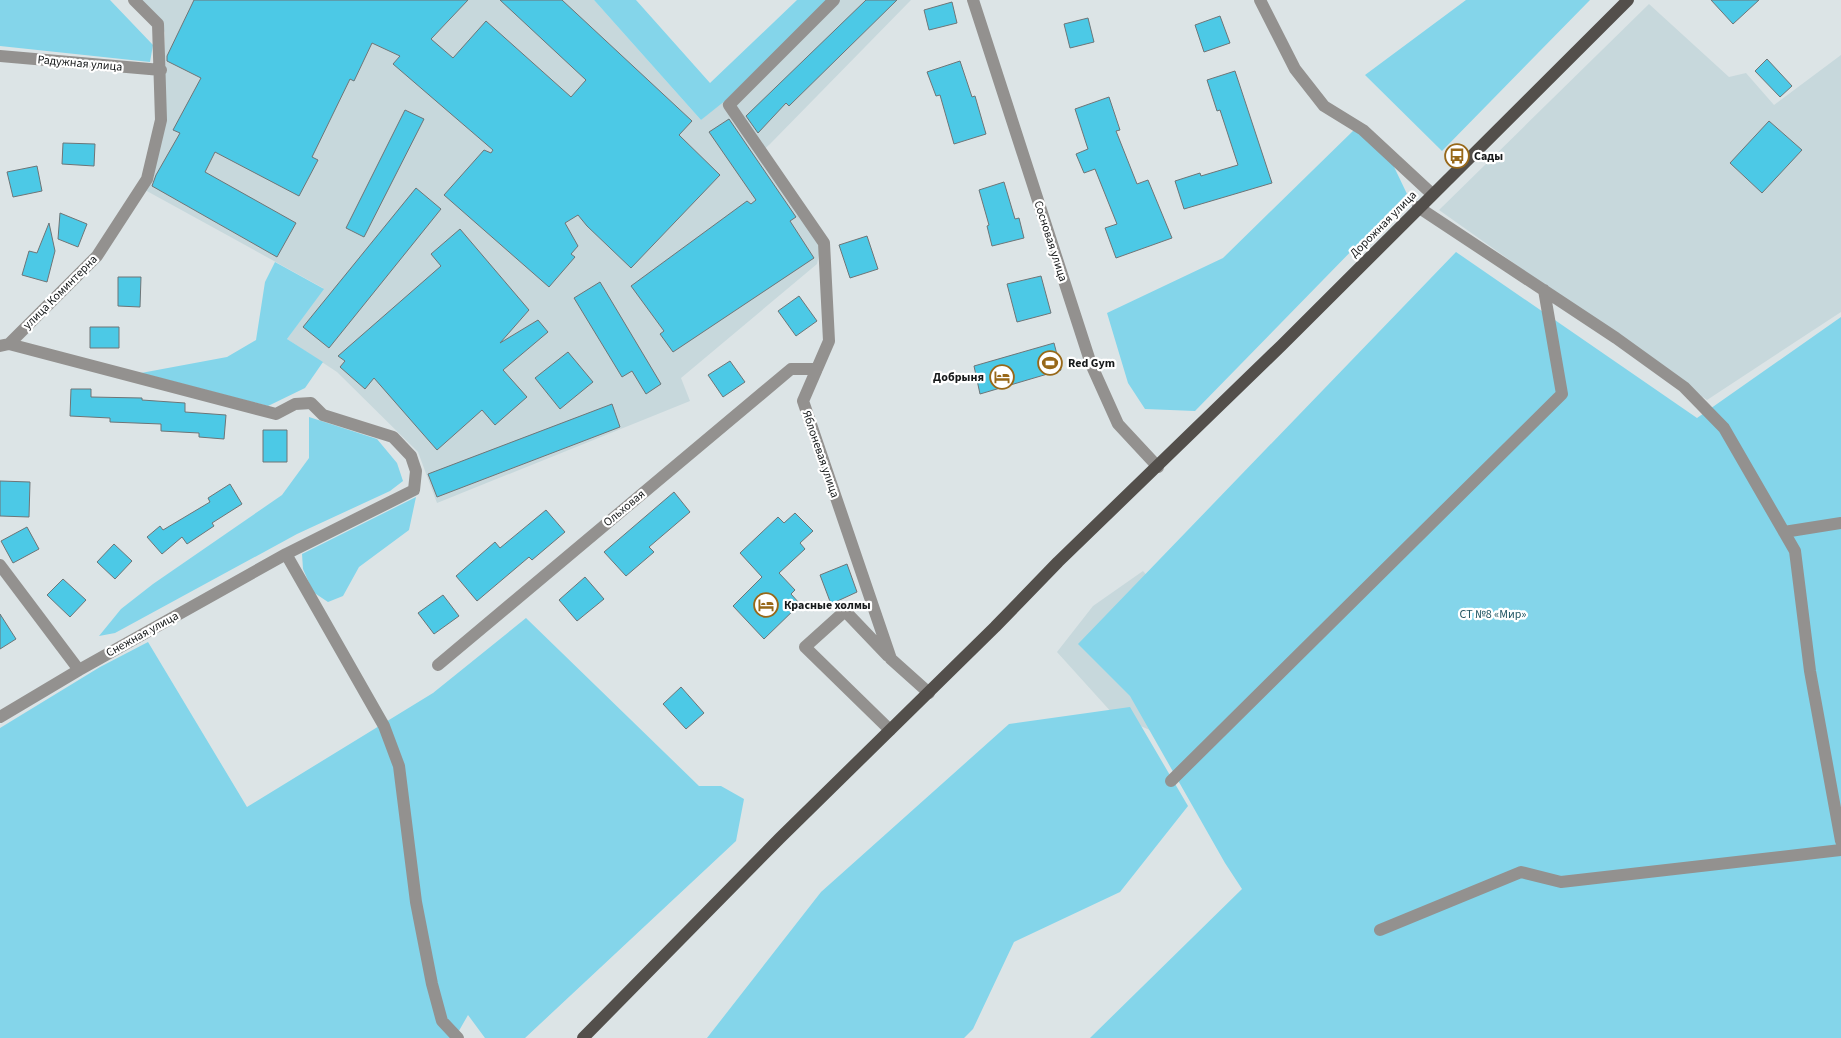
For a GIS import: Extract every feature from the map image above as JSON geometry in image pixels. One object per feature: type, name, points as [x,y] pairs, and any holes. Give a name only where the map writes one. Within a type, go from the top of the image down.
[{"type":"main road","name":"Дорожная улица","points":[[583,1038],[773,845],[929,693],[1058,562],[1281,346],[1623,2]]},
{"type":"street","name":"улица Коминтерна","points":[[4,345],[97,256],[147,179],[161,120],[161,70],[158,24],[134,0]]},
{"type":"street","name":"Яблоневая улица","points":[[834,0],[729,105],[824,243],[829,341],[803,401],[891,659],[929,693]]},
{"type":"street","name":"Сосновая улица","points":[[973,0],[1090,364],[1118,424],[1158,467]]},
{"type":"street","points":[[1260,0],[1295,70],[1324,106],[1363,130],[1432,194]]},
{"type":"street","name":"Радужная улица","points":[[0,56],[161,70]]},
{"type":"street","points":[[1418,207],[1616,338],[1684,387],[1724,428],[1795,551],[1810,671],[1841,841]]},
{"type":"street","points":[[1171,781],[1562,394],[1544,290]]},
{"type":"street","name":"улица Коминтерна","points":[[4,345],[276,414]]},
{"type":"street","name":"Ольховая","points":[[438,665],[791,369],[817,369]]},
{"type":"street","name":"Снежная улица","points":[[0,717],[79,670],[286,554],[414,490],[416,471],[411,456],[392,437],[323,415],[311,403],[295,404],[276,414]]},
{"type":"street","points":[[1784,532],[1841,523]]},
{"type":"street","points":[[286,554],[384,726],[399,766],[416,902],[432,984],[442,1021],[458,1038]]},
{"type":"street","points":[[0,565],[79,670]]},
{"type":"street","points":[[890,730],[805,647],[845,611],[891,659]]},
{"type":"street","points":[[1380,930],[1521,872],[1561,882],[1841,850]]},
{"type":"shaded area","points":[[141,0],[594,0],[701,120],[828,0],[911,0],[759,154],[810,227],[820,249],[817,264],[681,378],[690,401],[437,503],[418,452],[337,372],[287,339],[323,288],[145,190],[165,128],[165,33],[155,13]]},
{"type":"shaded area","points":[[1649,4],[1729,77],[1746,73],[1774,105],[1841,55],[1841,312],[1707,400],[1439,210]]},
{"type":"shaded area","points":[[1143,571],[1248,693],[1152,731],[1113,714],[1057,652],[1093,606]]},
{"type":"green space","points":[[0,0],[110,0],[153,45],[150,62],[0,46]]},
{"type":"green space","points":[[594,0],[636,0],[710,83],[797,0],[828,0],[726,100],[701,120]]},
{"type":"green space","points":[[1466,0],[1590,0],[1442,151],[1365,75]]},
{"type":"green space","points":[[1355,129],[1386,150],[1407,194],[1195,411],[1145,409],[1128,383],[1107,313],[1223,258]]},
{"type":"green space","name":"СТ №8 «Мир»","points":[[1456,252],[1697,418],[1841,317],[1841,1038],[1090,1038],[1242,889],[1225,863],[1130,696],[1078,644]]},
{"type":"green space","points":[[275,262],[324,289],[287,339],[323,362],[305,388],[268,406],[141,373],[227,357],[256,340],[265,282]]},
{"type":"green space","points":[[309,417],[377,439],[397,463],[403,481],[390,491],[297,534],[115,633],[99,636],[121,609],[153,584],[282,495],[309,458]]},
{"type":"green space","points":[[416,497],[409,530],[359,567],[343,596],[328,602],[313,592],[303,569],[302,554]]},
{"type":"green space","points":[[526,618],[699,786],[721,786],[744,799],[736,841],[525,1038],[485,1038],[468,1015],[456,1036],[458,1038],[0,1038],[0,728],[100,667],[148,642],[247,807],[433,693]]},
{"type":"green space","points":[[1130,707],[1188,806],[1120,892],[1014,942],[973,1029],[964,1038],[707,1038],[821,892],[1009,724]]},
{"type":"building","points":[[194,0],[468,0],[431,39],[453,58],[486,21],[571,97],[586,80],[500,0],[562,0],[692,121],[679,135],[720,175],[631,268],[578,215],[565,223],[578,246],[571,254],[575,257],[549,287],[444,195],[484,150],[491,153],[493,150],[393,64],[400,56],[372,43],[354,81],[350,79],[312,157],[318,160],[299,196],[215,152],[205,172],[296,223],[277,257],[152,186],[156,175],[180,133],[173,130],[201,78],[167,61],[167,56]]},
{"type":"building","points":[[866,0],[897,0],[789,106],[786,103],[758,133],[746,116]]},
{"type":"building","points":[[1711,0],[1759,0],[1733,24]]},
{"type":"building","points":[[952,2],[957,23],[929,30],[924,10]]},
{"type":"building","points":[[1220,16],[1230,43],[1204,52],[1195,25]]},
{"type":"building","points":[[1088,18],[1094,42],[1070,48],[1064,24]]},
{"type":"building","points":[[1767,59],[1792,86],[1780,97],[1755,71]]},
{"type":"building","points":[[960,61],[972,97],[975,96],[986,134],[954,144],[940,95],[936,96],[927,72]]},
{"type":"building","points":[[1235,71],[1272,183],[1184,209],[1175,181],[1200,173],[1201,176],[1238,165],[1220,110],[1217,111],[1207,80]]},
{"type":"building","points":[[1109,97],[1120,130],[1116,131],[1137,184],[1148,180],[1172,238],[1116,258],[1105,228],[1117,224],[1095,169],[1084,173],[1076,154],[1088,149],[1075,109]]},
{"type":"building","points":[[405,110],[424,119],[364,237],[346,228]]},
{"type":"building","points":[[729,119],[796,217],[790,221],[814,258],[673,352],[660,334],[664,331],[631,286],[747,201],[751,204],[756,200],[709,132]]},
{"type":"building","points":[[1769,121],[1802,150],[1762,193],[1730,163]]},
{"type":"building","points":[[63,143],[95,144],[94,166],[62,164]]},
{"type":"building","points":[[37,166],[42,191],[13,197],[7,172]]},
{"type":"building","points":[[1004,182],[1015,219],[1019,218],[1024,238],[992,246],[987,226],[989,225],[979,190]]},
{"type":"building","points":[[416,188],[441,209],[329,348],[303,327]]},
{"type":"building","points":[[60,213],[87,224],[78,247],[58,239]]},
{"type":"building","points":[[49,223],[55,251],[47,282],[22,275],[29,251],[37,253]]},
{"type":"building","points":[[460,229],[529,310],[500,343],[538,320],[548,332],[503,370],[527,397],[495,425],[482,410],[437,450],[374,378],[365,389],[340,367],[345,361],[338,356],[441,266],[431,254]]},
{"type":"building","points":[[867,236],[878,269],[850,278],[839,245]]},
{"type":"building","points":[[1041,276],[1051,313],[1017,322],[1007,284]]},
{"type":"building","points":[[118,277],[141,277],[140,307],[118,306]]},
{"type":"building","points":[[600,282],[661,384],[646,394],[632,371],[622,377],[574,298]]},
{"type":"building","points":[[799,296],[817,321],[796,336],[778,311]]},
{"type":"building","points":[[90,327],[119,327],[119,348],[90,348]]},
{"type":"building","points":[[1054,343],[1061,370],[980,394],[974,366]]},
{"type":"building","points":[[568,352],[593,382],[560,409],[535,378]]},
{"type":"building","points":[[730,361],[745,382],[723,397],[708,375]]},
{"type":"building","points":[[71,389],[91,389],[91,397],[142,398],[142,400],[185,403],[185,412],[226,415],[224,439],[199,437],[199,433],[161,431],[161,424],[110,422],[110,418],[70,416]]},
{"type":"building","points":[[612,404],[620,427],[437,497],[428,474]]},
{"type":"building","points":[[263,430],[287,430],[287,462],[263,462]]},
{"type":"building","points":[[0,481],[30,482],[29,517],[0,516]]},
{"type":"building","points":[[230,484],[242,504],[212,523],[214,526],[187,544],[182,537],[162,554],[147,537],[160,526],[163,530],[210,502],[208,498]]},
{"type":"building","points":[[674,492],[690,512],[649,547],[654,552],[626,576],[604,552]]},
{"type":"building","points":[[546,510],[565,532],[532,560],[529,557],[477,601],[456,576],[495,542],[500,548]]},
{"type":"building","points":[[795,513],[813,531],[800,543],[805,549],[779,573],[795,590],[791,594],[800,604],[764,639],[733,606],[762,577],[740,553],[778,517],[784,523]]},
{"type":"building","points":[[27,527],[39,549],[13,563],[1,541]]},
{"type":"building","points":[[114,544],[132,561],[115,579],[97,562]]},
{"type":"building","points":[[847,564],[857,592],[831,604],[820,575]]},
{"type":"building","points":[[585,577],[604,599],[577,621],[559,600]]},
{"type":"building","points":[[63,579],[86,600],[70,617],[47,595]]},
{"type":"building","points":[[443,595],[459,616],[434,634],[418,613]]},
{"type":"building","points":[[0,614],[16,639],[0,649]]},
{"type":"building","points":[[681,687],[704,713],[686,729],[663,704]]},
{"type":"place","name":"Сады","points":[[1457,156]]},
{"type":"place","name":"Red Gym","points":[[1050,363]]},
{"type":"place","name":"Добрыня","points":[[1002,377]]},
{"type":"place","name":"Красные холмы","points":[[766,605]]}]
